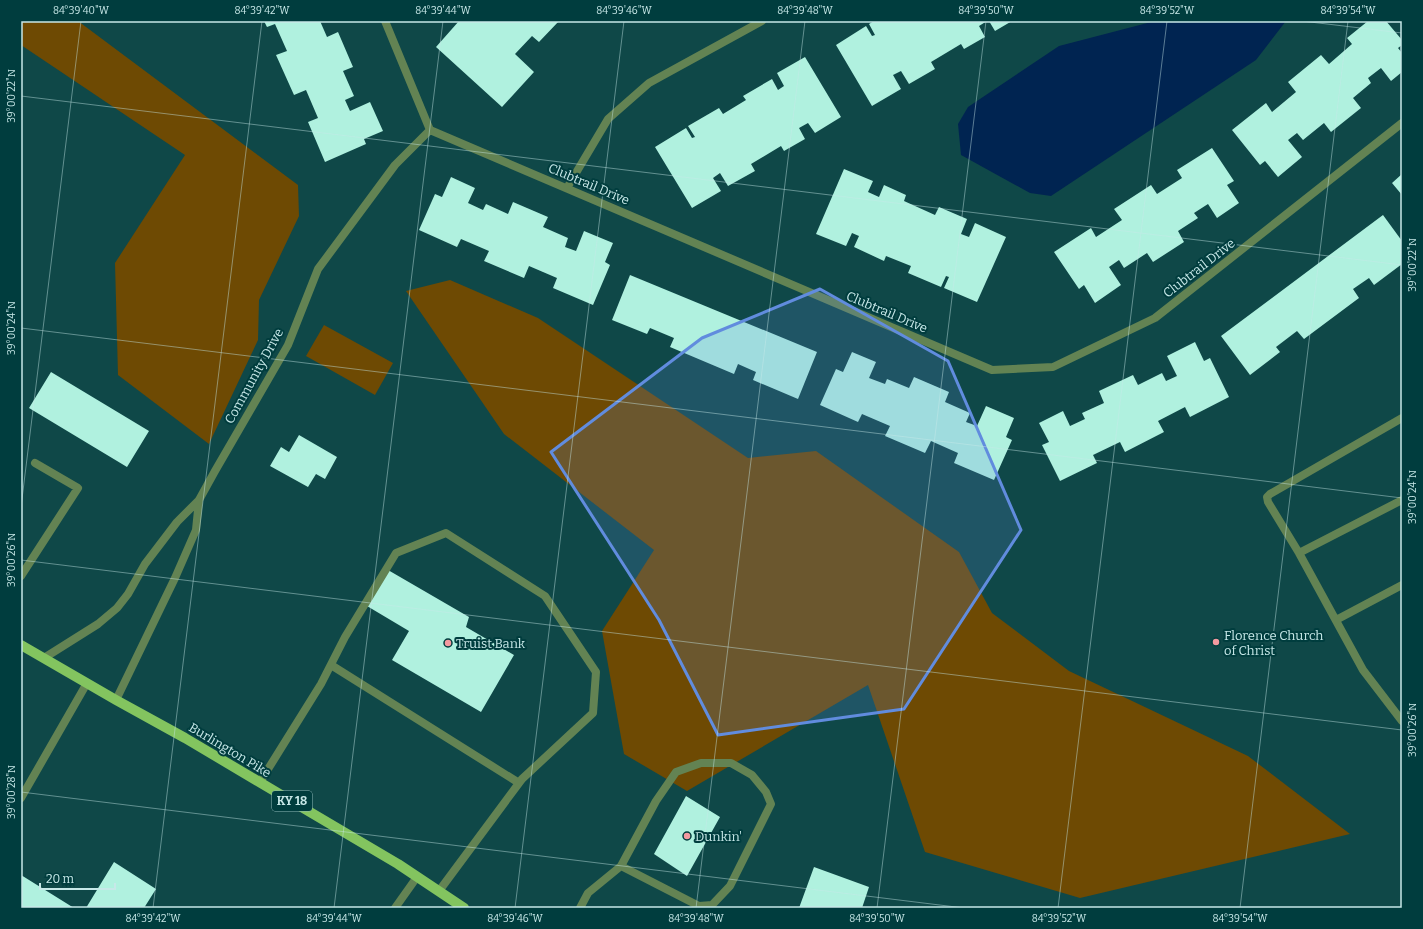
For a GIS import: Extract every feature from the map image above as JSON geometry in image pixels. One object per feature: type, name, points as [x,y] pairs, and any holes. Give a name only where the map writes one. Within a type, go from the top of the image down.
[{"type":"main road","name":"Burlington Pike","points":[[21,645],[260,782],[417,877],[464,908]]},
{"type":"street","points":[[385,21],[430,130]]},
{"type":"street","points":[[567,188],[608,119],[649,83],[762,21]]},
{"type":"street","name":"Clubtrail Drive","points":[[430,130],[992,370],[1053,367],[1156,318],[1402,123]]},
{"type":"street","name":"Community Drive","points":[[44,658],[98,624],[117,608],[128,594],[145,564],[177,522],[199,500],[214,470],[288,345],[318,269],[395,165],[430,130]]},
{"type":"street","points":[[1402,418],[1267,497],[1268,502],[1299,553],[1363,670],[1402,721]]},
{"type":"street","points":[[21,576],[78,488],[35,463]]},
{"type":"street","name":"Community Drive","points":[[116,700],[175,578],[196,530],[199,500]]},
{"type":"street","points":[[1299,553],[1402,500]]},
{"type":"street","points":[[260,782],[321,684],[345,637],[396,553],[446,533],[545,596],[596,672],[593,713],[519,783],[439,891]]},
{"type":"street","points":[[1336,620],[1402,585]]},
{"type":"street","points":[[331,665],[519,783]]},
{"type":"street","points":[[21,798],[87,683]]},
{"type":"street","points":[[580,908],[588,893],[621,866],[656,801],[676,772],[701,763],[732,763],[752,775],[766,792],[771,804],[730,886],[712,905],[699,906],[621,866]]},
{"type":"street","points":[[395,908],[417,877]]},
{"type":"highlighted area","points":[[820,289],[948,361],[1021,530],[904,709],[718,735],[659,620],[551,452],[702,338]]},
{"type":"shaded area","points":[[21,21],[78,21],[298,185],[299,216],[259,300],[258,340],[209,444],[118,375],[115,263],[185,155],[21,45]]},
{"type":"shaded area","points":[[450,280],[538,318],[748,458],[816,451],[959,552],[992,613],[1069,671],[1248,756],[1350,834],[1080,898],[925,852],[868,685],[687,791],[624,754],[602,631],[654,550],[504,434],[406,291]]},
{"type":"shaded area","points":[[324,325],[393,363],[375,395],[306,356]]},
{"type":"water","points":[[1155,21],[1286,21],[1256,60],[1051,196],[1030,193],[961,155],[958,124],[968,107],[1059,46]]},
{"type":"building","points":[[264,21],[320,21],[327,37],[338,32],[353,67],[343,71],[354,96],[345,100],[350,111],[370,102],[383,131],[364,139],[366,144],[325,162],[308,122],[318,118],[306,90],[294,95],[276,55],[287,51],[275,24],[267,27]]},
{"type":"building","points":[[459,21],[559,21],[539,42],[532,36],[515,54],[534,72],[502,107],[436,47]]},
{"type":"building","points":[[874,21],[987,21],[979,26],[985,37],[964,49],[961,44],[931,62],[935,69],[909,84],[901,71],[893,75],[901,89],[872,106],[836,45],[866,26],[872,36],[875,35],[869,24]]},
{"type":"building","points":[[989,21],[1012,21],[995,31]]},
{"type":"building","points":[[1368,21],[1386,21],[1402,40],[1402,45],[1398,48],[1402,53],[1402,72],[1391,81],[1381,68],[1368,78],[1371,83],[1353,98],[1361,108],[1331,132],[1324,123],[1303,140],[1297,133],[1288,140],[1302,157],[1278,177],[1265,161],[1260,165],[1232,130],[1266,103],[1272,112],[1296,92],[1288,82],[1321,55],[1329,64],[1352,44],[1347,38]]},
{"type":"building","points":[[805,57],[841,117],[815,133],[808,123],[799,128],[805,139],[784,151],[781,146],[751,164],[755,171],[728,186],[720,173],[713,178],[721,191],[692,208],[655,147],[686,128],[692,138],[695,137],[688,126],[719,108],[723,114],[746,100],[743,96],[772,79],[778,90],[784,86],[777,73]]},
{"type":"building","points":[[1212,148],[1234,181],[1227,185],[1239,203],[1217,218],[1208,204],[1194,213],[1198,218],[1178,231],[1184,242],[1153,262],[1147,253],[1124,268],[1119,260],[1109,267],[1121,285],[1095,303],[1084,285],[1079,289],[1054,252],[1091,228],[1096,237],[1122,220],[1114,209],[1151,185],[1157,194],[1182,178],[1177,170]]},
{"type":"building","points":[[844,169],[873,181],[868,192],[879,197],[884,185],[906,195],[904,201],[935,215],[939,207],[967,219],[961,234],[969,237],[975,223],[1006,237],[977,302],[944,288],[949,277],[946,276],[941,287],[908,273],[911,266],[886,256],[884,261],[854,247],[859,236],[852,233],[846,246],[816,234]]},
{"type":"building","points":[[1402,174],[1402,195],[1392,183]]},
{"type":"building","points":[[451,177],[475,188],[468,203],[483,210],[486,204],[508,214],[513,202],[548,217],[543,227],[568,238],[565,247],[576,251],[584,231],[613,243],[605,262],[610,265],[593,305],[553,288],[557,278],[529,266],[524,278],[484,261],[489,251],[461,239],[457,247],[419,230],[435,194],[442,197]]},
{"type":"building","points":[[1383,215],[1402,241],[1402,264],[1374,285],[1369,278],[1353,289],[1359,298],[1304,339],[1297,331],[1276,347],[1280,352],[1250,375],[1221,336]]},
{"type":"building","points":[[630,275],[817,352],[798,399],[753,380],[756,372],[738,364],[734,374],[670,347],[674,338],[650,328],[647,334],[612,320]]},
{"type":"building","points":[[1195,342],[1204,361],[1210,358],[1229,397],[1190,417],[1185,407],[1158,421],[1164,432],[1125,452],[1120,442],[1093,455],[1097,463],[1060,481],[1042,445],[1049,442],[1039,423],[1063,411],[1070,426],[1085,419],[1082,413],[1104,403],[1099,391],[1133,375],[1138,385],[1162,373],[1166,381],[1177,376],[1167,356]]},
{"type":"building","points":[[852,352],[876,362],[869,378],[885,384],[887,379],[909,388],[914,377],[949,392],[945,402],[970,413],[966,422],[977,426],[986,406],[1014,418],[1006,437],[1012,440],[994,480],[954,463],[958,453],[931,441],[925,453],[885,436],[890,426],[862,414],[858,422],[820,405],[836,369],[843,372]]},
{"type":"building","points":[[51,372],[149,431],[127,467],[29,408]]},
{"type":"building","points":[[299,435],[337,457],[325,479],[316,474],[308,487],[270,466],[281,447],[289,452]]},
{"type":"building","name":"Truist Bank","points":[[388,570],[469,617],[466,627],[514,655],[481,712],[392,660],[409,631],[367,606]]},
{"type":"building","name":"Dunkin'","points":[[686,796],[720,817],[687,876],[654,854]]},
{"type":"building","points":[[114,862],[156,889],[144,908],[86,908]]},
{"type":"building","points":[[814,867],[869,887],[862,908],[799,908]]},
{"type":"building","points":[[21,875],[74,908],[21,908]]},
{"type":"place","name":"Florence Church of Christ","points":[[1216,642]]},
{"type":"place","name":"Truist Bank","points":[[448,643]]},
{"type":"place","name":"Dunkin'","points":[[687,836]]}]
